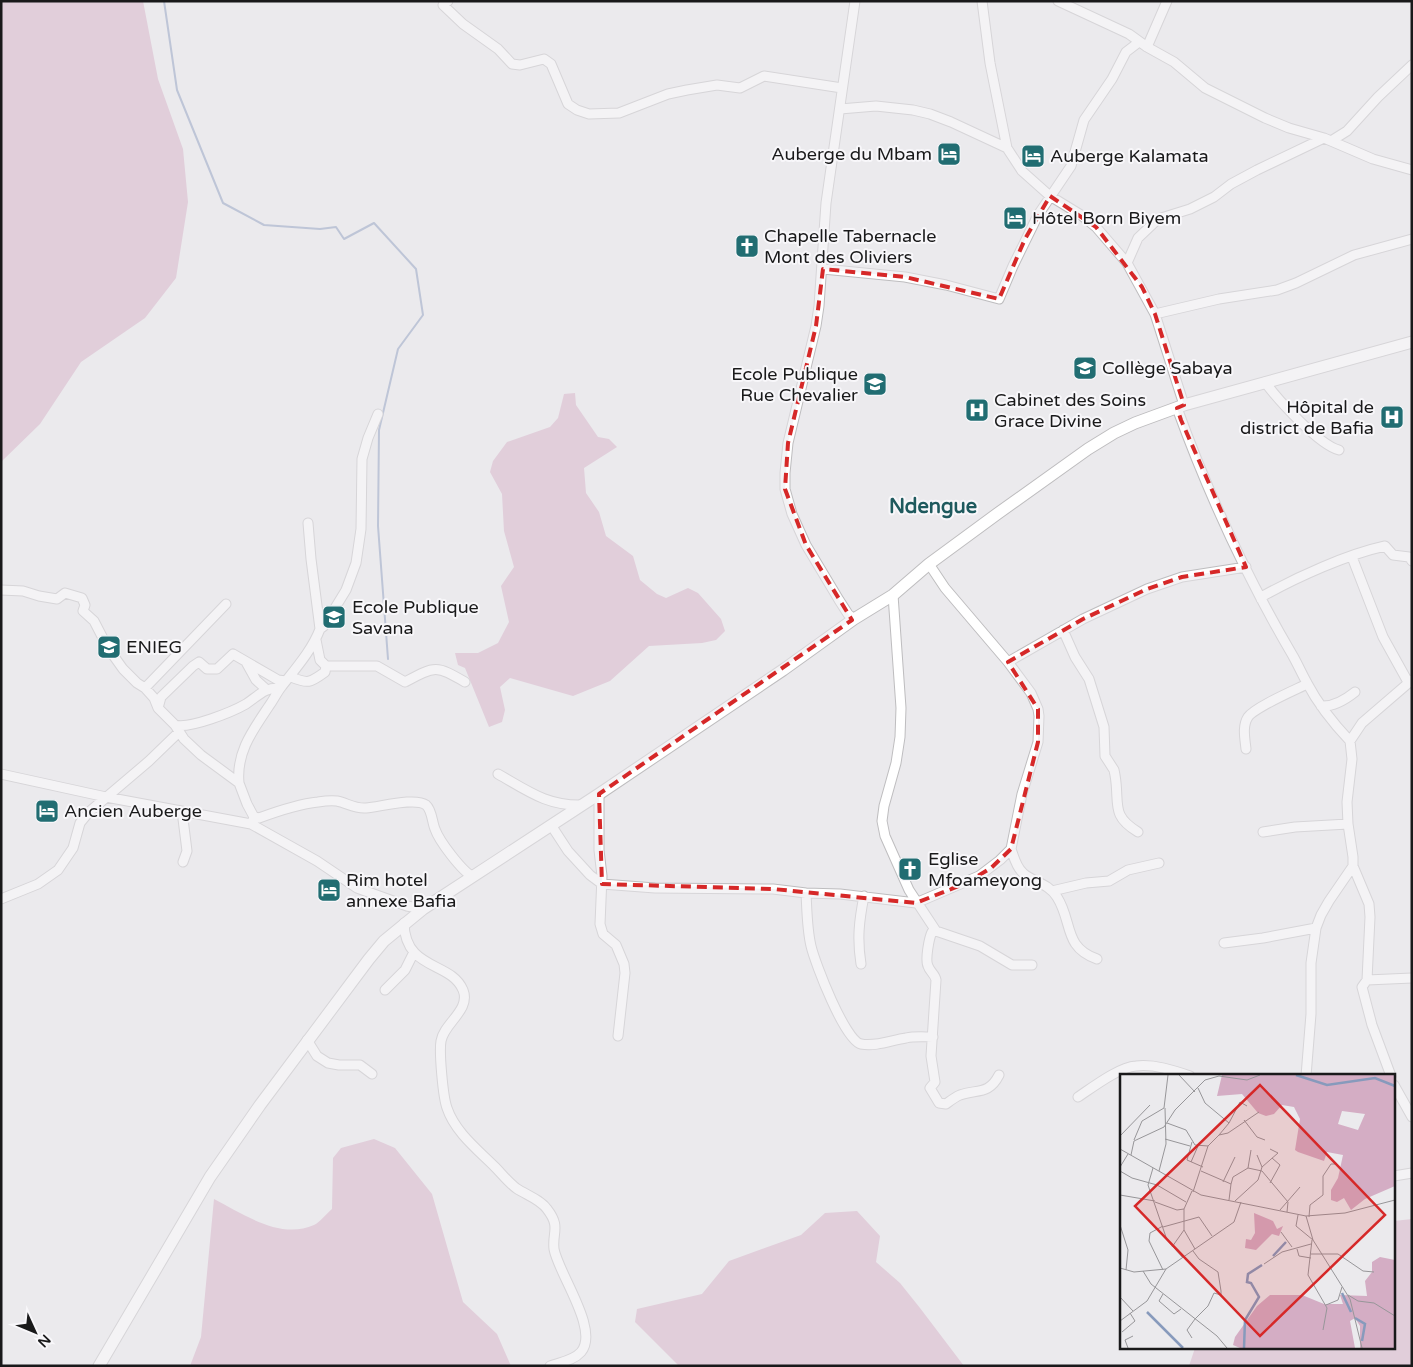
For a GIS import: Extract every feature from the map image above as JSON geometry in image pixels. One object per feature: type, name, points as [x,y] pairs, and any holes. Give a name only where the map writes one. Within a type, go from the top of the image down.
[{"type":"main road","points":[[99,1366],[227,1150],[369,959],[384,941],[404,923],[784,670],[854,619],[893,595],[929,564],[1088,448],[1114,433],[1180,406],[1412,342]]},
{"type":"street","points":[[448,1],[443,5],[463,24],[498,49],[512,64],[520,65],[539,59],[551,64],[568,104],[588,114],[619,113],[668,94],[687,90],[717,85],[740,88],[764,76],[842,88]]},
{"type":"street","points":[[854,619],[848,614],[806,545],[792,514],[785,489],[785,465],[788,443],[816,326],[826,204],[856,1]]},
{"type":"street","points":[[982,1],[990,63],[1007,148],[1022,171],[1050,196],[1096,227],[1127,263],[1155,314],[1180,406],[1211,496],[1261,599],[1307,684],[1321,706],[1350,741],[1352,759],[1347,787],[1348,824],[1353,866],[1369,904],[1370,917],[1367,980],[1362,987],[1372,1025],[1390,1074]]},
{"type":"street","points":[[1058,1],[1115,27],[1174,62],[1205,88],[1276,124],[1328,139],[1374,159],[1412,170]]},
{"type":"street","points":[[822,269],[905,277],[946,285],[999,299],[1025,239],[1038,215],[1071,166],[1084,120],[1112,79],[1126,52],[1143,44],[1167,1]]},
{"type":"street","points":[[1127,263],[1138,238],[1158,219],[1190,209],[1214,197],[1231,184],[1270,163],[1347,131],[1412,65]]},
{"type":"street","points":[[840,108],[876,106],[913,110],[944,120],[1007,148]]},
{"type":"street","points":[[1347,131],[1347,142],[1354,151]]},
{"type":"street","points":[[1155,314],[1219,299],[1277,290],[1354,255],[1412,239]]},
{"type":"street","points":[[1265,382],[1274,394],[1327,446],[1340,450]]},
{"type":"street","points":[[320,628],[324,626],[346,590],[355,570],[361,529],[362,460],[368,438],[378,414]]},
{"type":"street","points":[[238,783],[241,756],[246,742],[316,640],[320,628],[310,560],[308,523]]},
{"type":"street","points":[[1261,599],[1263,596],[1292,581],[1385,546],[1393,555],[1409,557],[1412,561]]},
{"type":"street","points":[[1350,741],[1362,722],[1410,681],[1382,637],[1352,557]]},
{"type":"street","points":[[551,825],[568,852],[590,875],[602,884],[655,888],[773,889],[864,896],[916,903],[979,876],[1011,849],[1022,794],[1038,742],[1038,709],[1031,692],[945,588],[929,564]]},
{"type":"street","points":[[1008,662],[1101,610],[1168,581],[1246,567]]},
{"type":"street","points":[[1,590],[23,591],[57,599],[65,593],[82,598],[85,605],[83,611],[94,621],[108,648],[123,669],[154,698],[158,708],[193,748],[238,783],[253,820],[357,888],[407,906],[423,909]]},
{"type":"street","points":[[893,595],[900,678],[900,737],[896,763],[884,806],[882,821],[885,836],[916,903],[936,931],[980,946],[1012,965],[1032,965]]},
{"type":"street","points":[[145,688],[226,604]]},
{"type":"street","points":[[1063,630],[1075,657],[1088,679],[1104,727],[1105,756],[1115,775],[1120,817],[1125,824],[1138,832]]},
{"type":"street","points":[[316,640],[320,660],[326,666],[377,666],[405,682],[428,670],[444,670],[465,682]]},
{"type":"street","points":[[158,708],[161,697],[192,666],[200,662],[207,669],[217,669],[233,654],[278,680],[286,682],[312,681],[325,672],[326,666]]},
{"type":"street","points":[[246,660],[256,680],[266,689]]},
{"type":"street","points":[[1,899],[38,884],[58,870],[73,848],[80,823],[89,812],[149,762],[177,729],[233,711],[266,689],[286,682]]},
{"type":"street","points":[[1246,748],[1245,727],[1247,718],[1254,711],[1307,684]]},
{"type":"street","points":[[1321,706],[1335,705],[1355,692]]},
{"type":"street","points":[[1,774],[106,797],[182,811],[253,820],[291,807],[330,800],[365,808],[406,802],[420,802],[425,804],[430,810],[433,825],[440,839],[455,860],[472,876]]},
{"type":"street","points":[[498,774],[547,801],[566,806],[582,805]]},
{"type":"street","points":[[599,794],[599,850],[602,884],[601,931],[616,945],[624,964],[625,973],[618,1036]]},
{"type":"street","points":[[182,811],[187,851],[183,862]]},
{"type":"street","points":[[1263,832],[1295,827],[1348,824]]},
{"type":"street","points":[[1011,849],[1019,868],[1024,874],[1052,891],[1062,907],[1070,932],[1078,948],[1087,956],[1097,959]]},
{"type":"street","points":[[1052,891],[1086,883],[1109,881],[1128,870],[1158,863]]},
{"type":"street","points":[[1306,1074],[1312,1014],[1311,963],[1316,928],[1329,900],[1353,866]]},
{"type":"street","points":[[806,893],[808,927],[814,958],[831,1001],[852,1038],[858,1043],[868,1045],[917,1036],[933,1037]]},
{"type":"street","points":[[861,964],[858,938],[864,896]]},
{"type":"street","points":[[404,923],[405,940],[414,952],[420,958],[455,979],[462,989],[465,1000],[460,1011],[441,1038],[444,1098],[453,1122],[505,1178],[517,1189],[543,1205],[556,1228],[554,1249],[584,1323],[584,1345],[576,1362],[550,1366]]},
{"type":"street","points":[[1224,943],[1316,928]]},
{"type":"street","points":[[936,931],[932,932],[929,937],[926,963],[935,975],[936,980],[931,1063],[935,1082],[930,1088],[932,1094],[940,1104],[946,1104],[960,1096],[982,1090],[993,1084],[999,1075]]},
{"type":"street","points":[[385,990],[405,970],[414,952]]},
{"type":"street","points":[[1367,980],[1412,978]]},
{"type":"street","points":[[307,1040],[317,1056],[328,1063],[360,1065],[372,1074]]},
{"type":"street","points":[[1078,1096],[1118,1072],[1135,1066],[1166,1069],[1183,1074]]},
{"type":"street","points":[[1396,1089],[1412,1117]]},
{"type":"street","points":[[1396,1176],[1412,1174]]},
{"type":"highlighted area","points":[[1050,196],[1096,227],[1142,287],[1155,314],[1184,405],[1177,408],[1181,420],[1246,567],[1182,577],[1147,589],[1083,619],[1008,662],[1038,709],[1038,742],[1011,849],[991,868],[966,883],[916,903],[773,889],[602,884],[599,794],[852,620],[806,545],[785,489],[788,443],[816,326],[823,269],[905,277],[999,299],[1025,239]]},
{"type":"shaded area","points":[[1,1],[143,1],[158,79],[183,149],[188,202],[176,278],[145,318],[81,362],[40,424],[1,462]]},
{"type":"shaded area","points":[[575,393],[576,405],[598,437],[609,439],[617,447],[584,468],[586,493],[599,512],[606,536],[633,556],[640,580],[657,594],[666,598],[688,588],[698,593],[721,619],[725,631],[716,640],[702,643],[649,646],[610,681],[573,696],[510,678],[500,687],[505,710],[502,722],[489,727],[465,668],[458,665],[455,653],[478,653],[498,643],[509,622],[501,586],[514,567],[504,531],[502,494],[490,472],[493,461],[507,442],[550,427],[558,418],[564,394]]},
{"type":"shaded area","points":[[374,1139],[395,1148],[432,1194],[463,1302],[497,1334],[511,1366],[190,1366],[201,1337],[214,1199],[249,1218],[275,1227],[301,1229],[314,1225],[332,1209],[333,1158],[341,1148]]},
{"type":"shaded area","points":[[857,1211],[880,1236],[876,1262],[900,1283],[964,1366],[679,1366],[635,1322],[637,1309],[702,1294],[729,1261],[801,1235],[825,1213]]},
{"type":"shaded area","points":[[1412,1219],[1412,1366],[1189,1366],[1194,1350],[1396,1350],[1396,1221]]},
{"type":"waterway","points":[[164,1],[177,90],[223,203],[264,225],[320,229],[336,227],[344,239],[374,223],[416,269],[423,315],[398,349],[379,430],[378,526],[388,659]]},
{"type":"place","name":"Auberge du Mbam","points":[[949,154]]},
{"type":"place","name":"Auberge Kalamata","points":[[1033,156]]},
{"type":"place","name":"Hôtel Born Biyem","points":[[1015,218]]},
{"type":"place","name":"Chapelle Tabernacle Mont des Oliviers","points":[[747,246]]},
{"type":"place","name":"Collège Sabaya","points":[[1085,368]]},
{"type":"place","name":"Ecole Publique Rue Chevalier","points":[[875,384]]},
{"type":"place","name":"Cabinet des Soins Grace Divine","points":[[977,410]]},
{"type":"place","name":"Hôpital de district de Bafia","points":[[1392,417]]},
{"type":"place","name":"Ecole Publique Savana","points":[[334,617]]},
{"type":"place","name":"ENIEG","points":[[109,647]]},
{"type":"place","name":"Ancien Auberge","points":[[47,811]]},
{"type":"place","name":"Eglise Mfoameyong","points":[[910,869]]},
{"type":"place","name":"Rim hotel annexe Bafia","points":[[329,890]]},
{"type":"district","name":"Ndengue","points":[[933,506]]}]
